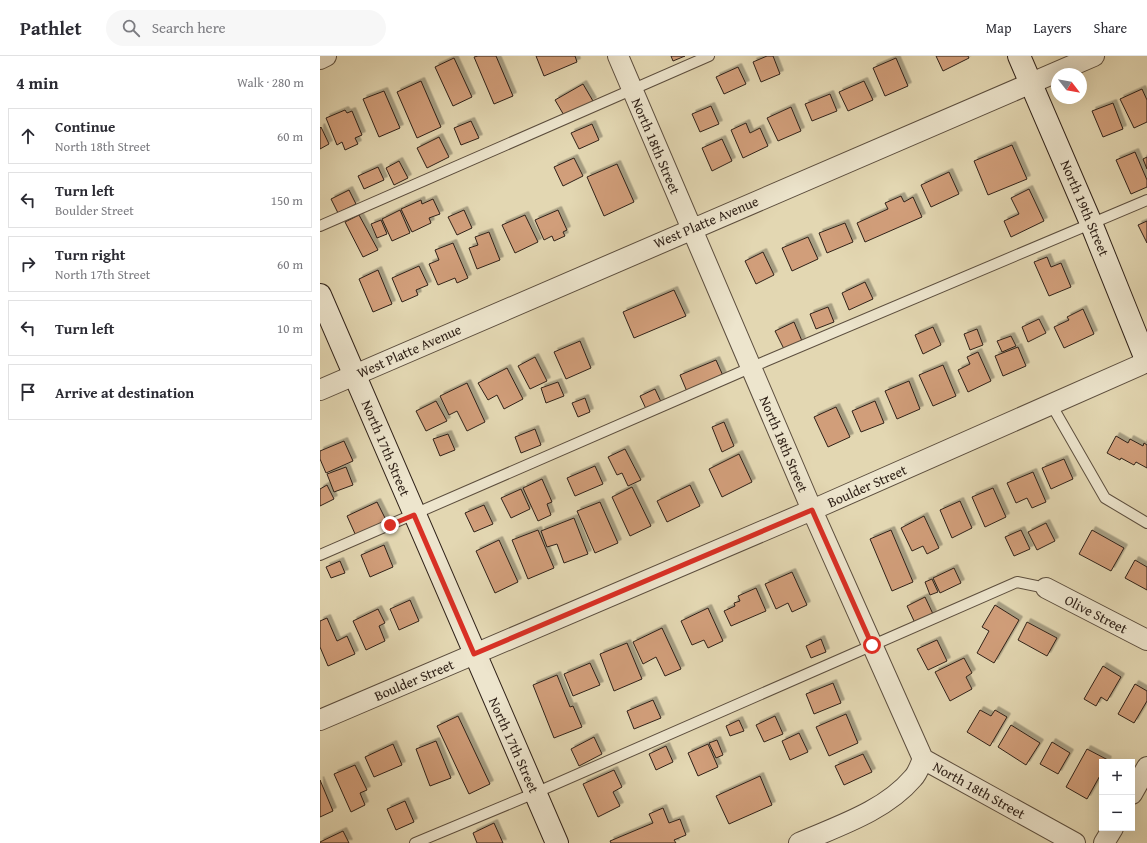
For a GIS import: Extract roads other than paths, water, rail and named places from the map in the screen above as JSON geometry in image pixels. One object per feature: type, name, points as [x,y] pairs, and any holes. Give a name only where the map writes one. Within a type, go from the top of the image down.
[{"type":"street","points":[[320,59],[326,56]]},
{"type":"street","name":"North 18th Street","points":[[618,56],[812,510],[923,759],[1075,843]]},
{"type":"street","name":"North 19th Street","points":[[1019,56],[1092,222],[1147,362]]},
{"type":"street","name":"West Platte Avenue","points":[[320,390],[1094,56]]},
{"type":"street","name":"North 17th Street","points":[[320,295],[557,843]]},
{"type":"street","name":"Boulder Street","points":[[320,720],[812,510],[1147,362]]},
{"type":"street","name":"Olive Street","points":[[1046,588],[1147,640]]},
{"type":"street","points":[[799,843],[864,815],[884,802],[901,790],[914,777],[923,759]]},
{"type":"street","points":[[1135,789],[1147,767]]},
{"type":"street","points":[[1104,843],[1111,831]]},
{"type":"lane","points":[[320,226],[709,56]]},
{"type":"lane","points":[[320,555],[751,368],[1092,222],[1147,200]]},
{"type":"lane","points":[[1051,404],[1105,498],[1147,523]]},
{"type":"lane","points":[[415,843],[1017,582],[1046,588]]}]
